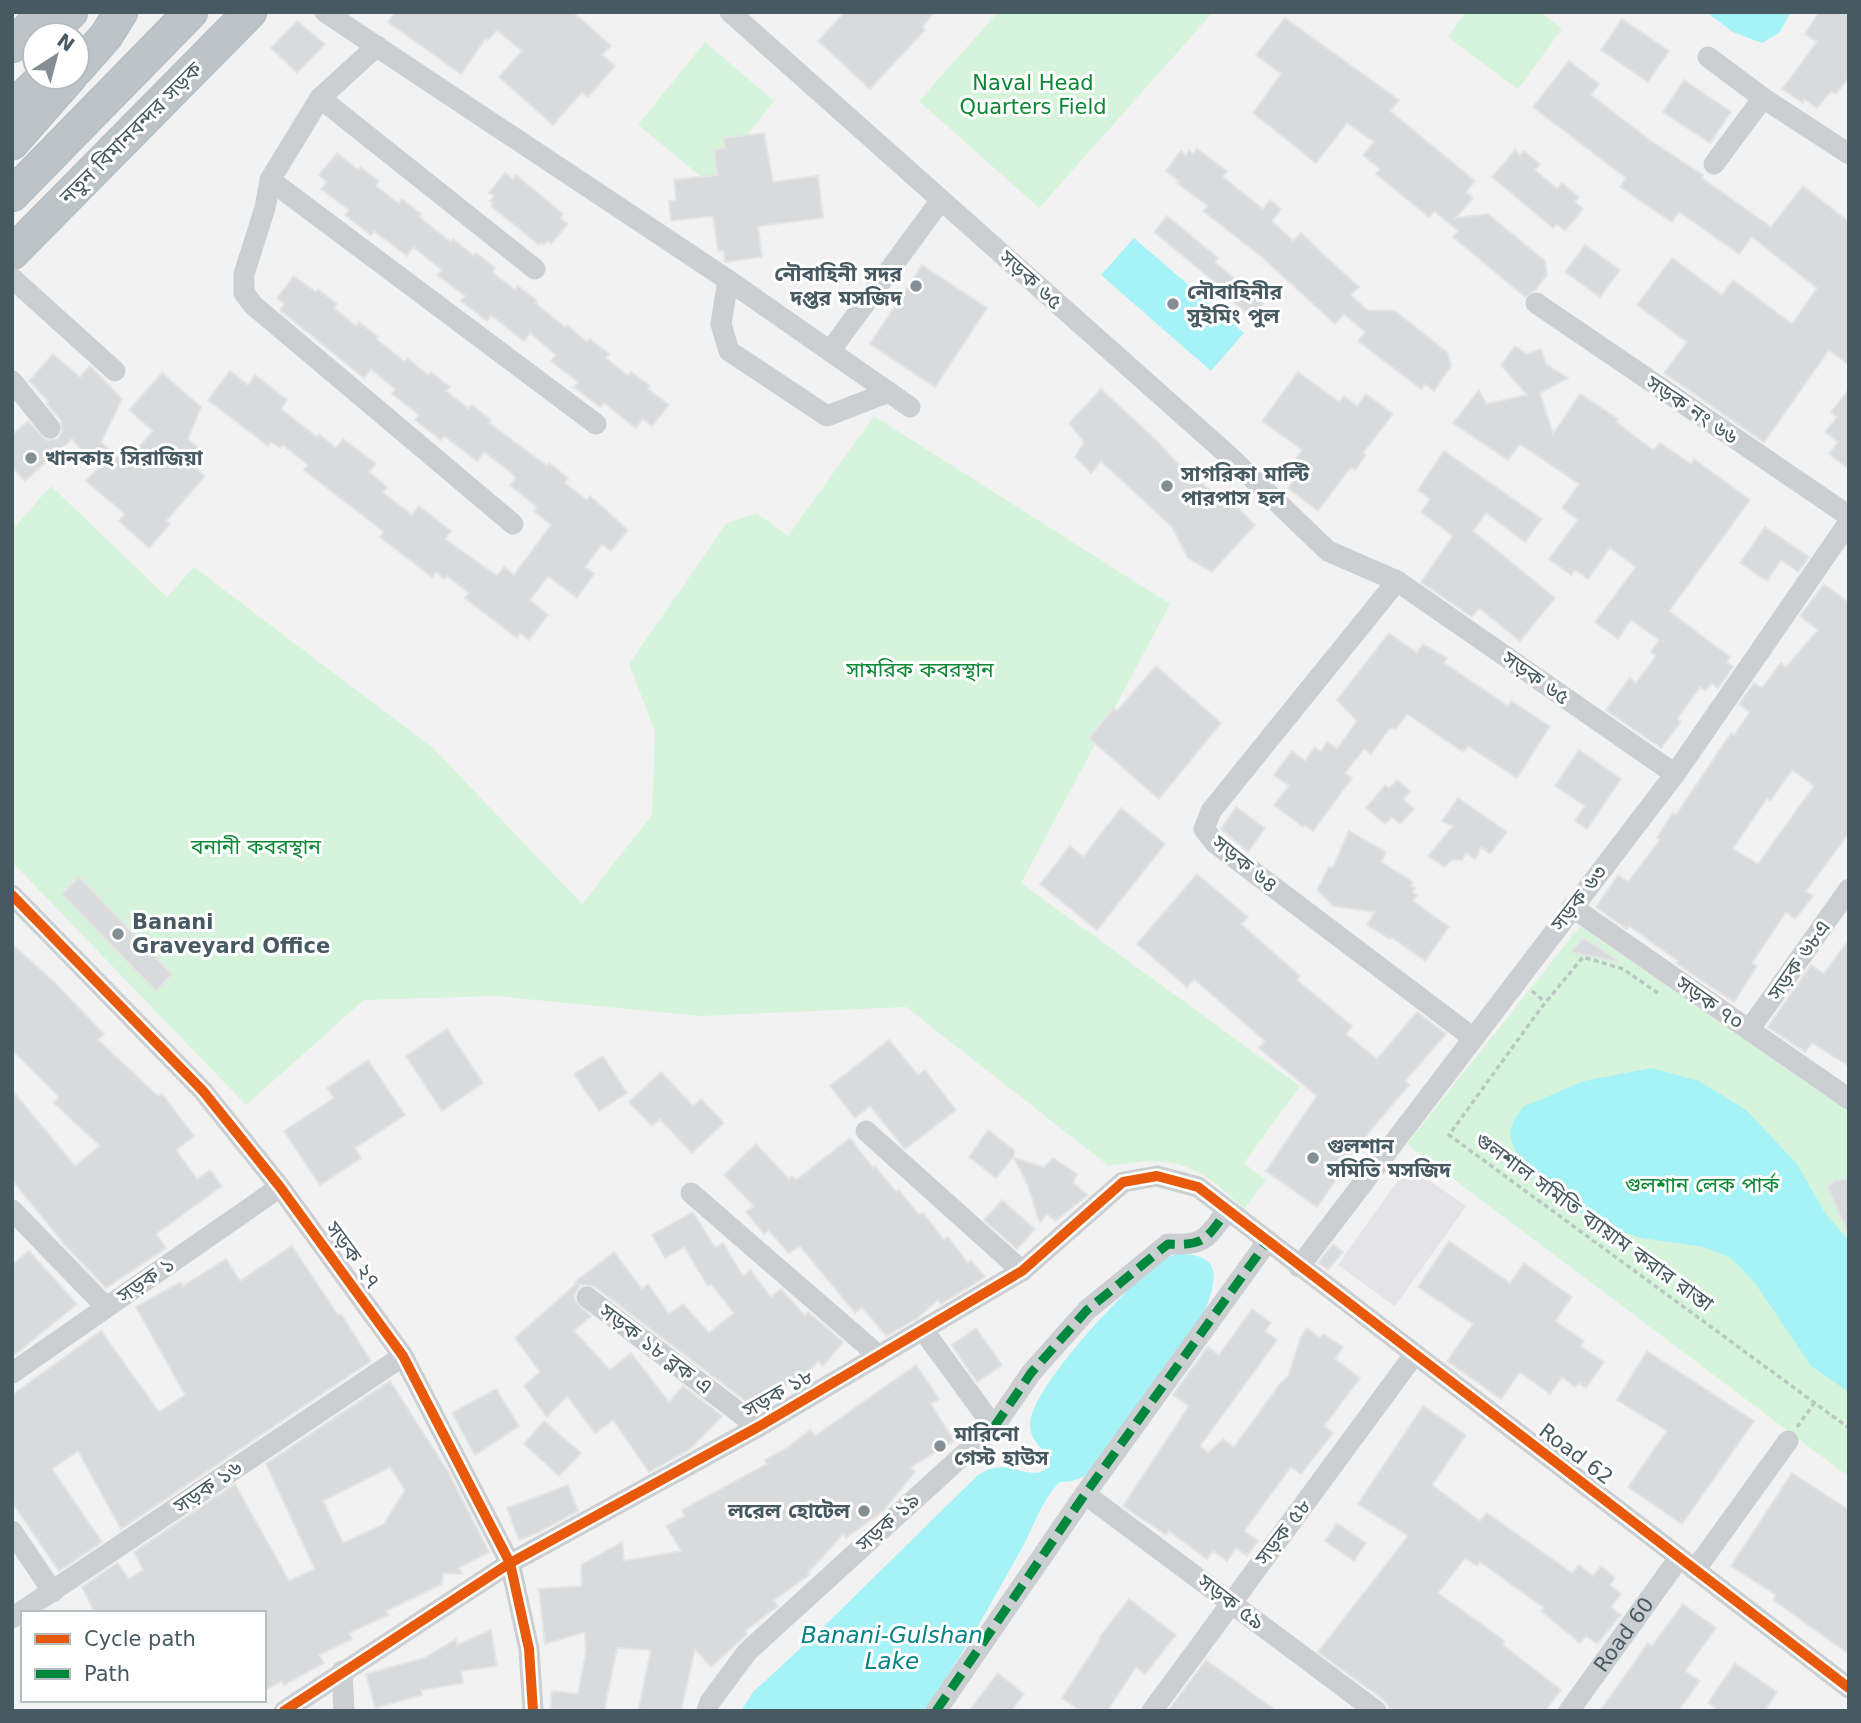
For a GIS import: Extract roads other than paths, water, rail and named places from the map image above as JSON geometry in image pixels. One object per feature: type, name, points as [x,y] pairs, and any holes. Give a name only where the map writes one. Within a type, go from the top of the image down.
[{"type":"highway","points":[[12,46],[45,12]]},
{"type":"highway","points":[[91,31],[111,12]]},
{"type":"highway","points":[[91,53],[121,12]]},
{"type":"highway","name":"নতুন বিমানবন্দর সড়ক","points":[[12,195],[191,12]]},
{"type":"highway","name":"নতুন বিমানবন্দর সড়ক","points":[[12,253],[250,12]]},
{"type":"highway","points":[[12,108],[30,91]]},
{"type":"highway","points":[[12,143],[58,91]]},
{"type":"street","points":[[325,12],[728,280],[910,407]]},
{"type":"street","name":"সড়ক ৬৫","points":[[730,12],[1228,455],[1328,551],[1397,581],[1675,774]]},
{"type":"street","points":[[377,46],[320,98],[270,180],[265,208],[244,274],[244,293],[253,305],[513,524]]},
{"type":"street","points":[[1708,57],[1763,98],[1849,154]]},
{"type":"street","points":[[320,98],[535,269]]},
{"type":"street","points":[[1714,164],[1763,98]]},
{"type":"street","points":[[270,180],[596,424]]},
{"type":"street","points":[[830,351],[940,200]]},
{"type":"street","points":[[12,278],[115,371]]},
{"type":"street","points":[[728,280],[721,324],[729,351],[827,416],[889,392]]},
{"type":"street","name":"সড়ক নং ৬৬","points":[[1536,303],[1849,516]]},
{"type":"street","points":[[12,381],[50,428]]},
{"type":"street","name":"সড়ক ৬৩","points":[[1299,1267],[1675,774],[1849,522]]},
{"type":"street","name":"সড়ক ৬৪","points":[[1397,581],[1210,811],[1204,829],[1215,843],[1472,1037]]},
{"type":"street","name":"সড়ক ৬৮এ","points":[[1749,1030],[1849,890]]},
{"type":"street","name":"সড়ক ২৭","points":[[12,895],[204,1091],[280,1187],[403,1356],[510,1563],[529,1649],[533,1711]]},
{"type":"street","name":"সড়ক ৭০","points":[[1572,906],[1849,1099]]},
{"type":"street","points":[[866,1131],[1022,1271]]},
{"type":"street","name":"সড়ক ১৮","points":[[284,1711],[510,1563],[758,1427],[1022,1271],[1123,1182],[1157,1176],[1198,1187],[1273,1247]]},
{"type":"street","name":"সড়ক ১","points":[[12,1373],[280,1187]]},
{"type":"street","points":[[691,1193],[879,1356]]},
{"type":"street","name":"সড়ক ১৯","points":[[707,1711],[710,1702],[747,1652],[994,1427],[1031,1373],[1087,1310],[1168,1244],[1196,1244],[1208,1237],[1227,1211]]},
{"type":"street","points":[[17,1225],[106,1307]]},
{"type":"street","points":[[936,1711],[1085,1494],[1273,1247]]},
{"type":"street","name":"Road 62","points":[[1273,1247],[1849,1688]]},
{"type":"street","name":"সড়ক ১৮ ব্লক এ","points":[[587,1297],[758,1427]]},
{"type":"street","points":[[923,1330],[994,1427]]},
{"type":"street","name":"সড়ক ৫৮","points":[[1152,1711],[1414,1355]]},
{"type":"street","name":"সড়ক ১৬","points":[[23,1611],[403,1356]]},
{"type":"street","name":"Road 60","points":[[1569,1711],[1788,1441]]},
{"type":"street","name":"সড়ক ৫৯","points":[[1085,1494],[1376,1711]]},
{"type":"street","points":[[12,1531],[53,1592]]},
{"type":"street","points":[[342,1671],[344,1711]]},
{"type":"water","points":[[1706,12],[1791,12],[1779,33],[1762,43],[1733,32]]},
{"type":"water","name":"নৌবাহিনীর সুইমিং পুল","points":[[1134,238],[1244,333],[1211,371],[1101,275]]},
{"type":"water","points":[[1652,1068],[1699,1081],[1746,1110],[1797,1164],[1825,1213],[1849,1241],[1849,1392],[1811,1366],[1755,1283],[1731,1258],[1704,1247],[1641,1238],[1606,1226],[1564,1204],[1517,1153],[1510,1132],[1523,1107],[1584,1081]]},
{"type":"water","name":"Banani-Gulshan Lake","points":[[1179,1254],[1194,1255],[1205,1259],[1211,1265],[1213,1282],[1203,1316],[1086,1476],[1060,1482],[1048,1496],[975,1631],[924,1711],[741,1711],[753,1692],[978,1475],[998,1467],[1030,1473],[1045,1470],[1050,1461],[1034,1440],[1030,1424],[1035,1407],[1047,1386],[1084,1338],[1126,1292],[1161,1260]]},
{"type":"place","name":"নৌবাহিনী সদর দপ্তর মসজিদ","points":[[916,286]]},
{"type":"place","name":"নৌবাহিনীর সুইমিং পুল","points":[[1173,304]]},
{"type":"place","name":"খানকাহ সিরাজিয়া","points":[[31,458]]},
{"type":"place","name":"সাগরিকা মাল্টি পারপাস হল","points":[[1167,486]]},
{"type":"place","name":"Banani Graveyard Office","points":[[118,934]]},
{"type":"place","name":"গুলশান সমিতি মসজিদ","points":[[1313,1158]]},
{"type":"place","name":"মারিনো গেস্ট হাউস","points":[[940,1446]]},
{"type":"place","name":"লরেল হোটেল","points":[[864,1511]]},
{"type":"park label","name":"Naval Head Quarters Field","points":[[1033,95]]},
{"type":"park label","name":"সামরিক কবরস্থান","points":[[920,670]]},
{"type":"park label","name":"বনানী কবরস্থান","points":[[256,847]]},
{"type":"park label","name":"গুলশান লেক পার্ক","points":[[1702,1185]]}]
